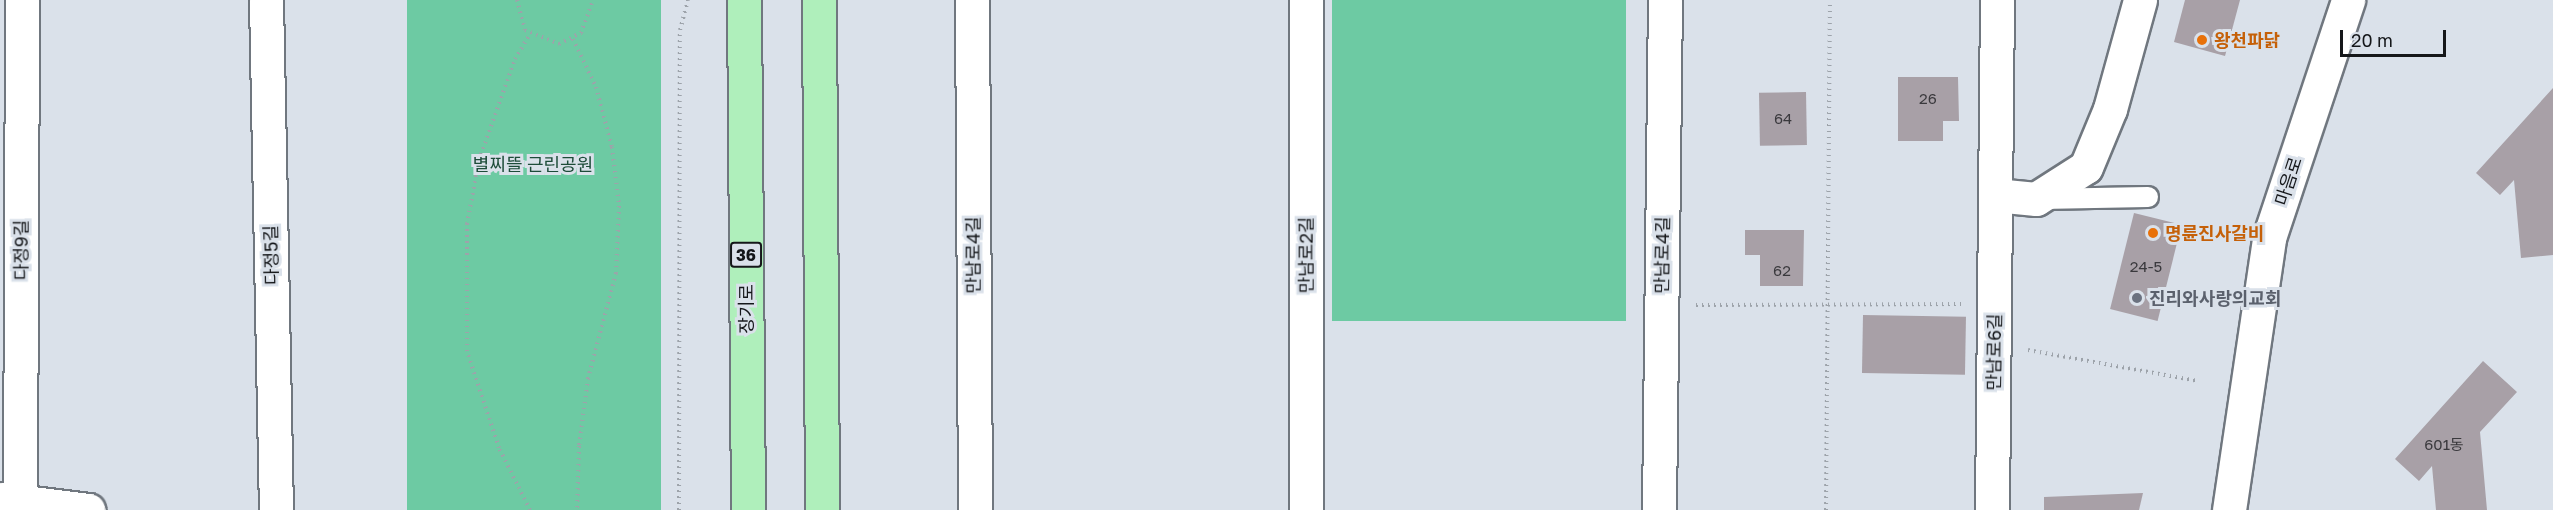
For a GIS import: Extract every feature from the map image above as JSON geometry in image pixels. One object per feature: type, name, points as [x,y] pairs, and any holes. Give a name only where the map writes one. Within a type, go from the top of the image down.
[{"type":"main road","name":"장기로","points":[[744,0],[748,510]]},
{"type":"main road","points":[[819,0],[822,510]]},
{"type":"street","name":"다정9길","points":[[10,500],[22,0]]},
{"type":"street","name":"다정5길","points":[[266,0],[276,510]]},
{"type":"street","name":"만남로4길","points":[[972,0],[975,510]]},
{"type":"street","name":"만남로2길","points":[[1306,0],[1306,510]]},
{"type":"street","name":"만남로4길","points":[[1659,510],[1665,0]]},
{"type":"street","name":"만남로6길","points":[[1992,510],[1997,0]]},
{"type":"street","points":[[1995,195],[2036,199],[2086,167],[2110,109],[2140,0]]},
{"type":"street","name":"마음로","points":[[2229,510],[2270,238],[2348,0]]},
{"type":"street","points":[[10,500],[88,510]]},
{"type":"lane","points":[[2036,199],[2148,197]]},
{"type":"path","points":[[518,0],[519,19],[530,34],[546,43],[573,39],[589,23],[593,0]]},
{"type":"path","points":[[679,510],[680,30],[688,0]]},
{"type":"path","points":[[1826,510],[1830,0]]},
{"type":"path","points":[[530,34],[515,59],[479,160],[467,224],[467,351],[499,448],[530,510]]},
{"type":"path","points":[[573,39],[596,87],[612,147],[619,206],[616,273],[584,412],[577,510]]},
{"type":"path","points":[[1691,305],[1971,304]]},
{"type":"path","points":[[2024,350],[2198,381]]},
{"type":"green space","name":"별찌뜰 근린공원","points":[[407,0],[661,0],[661,510],[407,510]]},
{"type":"green space","points":[[1332,0],[1626,0],[1626,321],[1332,321]]},
{"type":"building","points":[[2185,0],[2240,0],[2225,56],[2174,42]]},
{"type":"building","points":[[1898,77],[1958,77],[1959,121],[1943,121],[1943,141],[1898,141]]},
{"type":"building","points":[[2553,88],[2553,255],[2521,258],[2514,180],[2500,195],[2476,173]]},
{"type":"building","points":[[1806,92],[1807,145],[1760,146],[1759,93]]},
{"type":"building","points":[[2134,213],[2182,225],[2158,321],[2110,309]]},
{"type":"building","points":[[1745,230],[1804,230],[1803,286],[1760,286],[1760,255],[1745,255]]},
{"type":"building","points":[[1863,315],[1966,317],[1965,375],[1862,373]]},
{"type":"building","points":[[2483,361],[2517,392],[2480,432],[2487,510],[2436,510],[2432,466],[2419,481],[2395,459]]},
{"type":"building","points":[[2143,493],[2139,510],[2044,510],[2044,497]]},
{"type":"place","name":"왕천파닭","points":[[2202,40]]},
{"type":"place","name":"명륜진사갈비","points":[[2153,233]]},
{"type":"place","name":"진리와사랑의교회","points":[[2137,298]]}]
